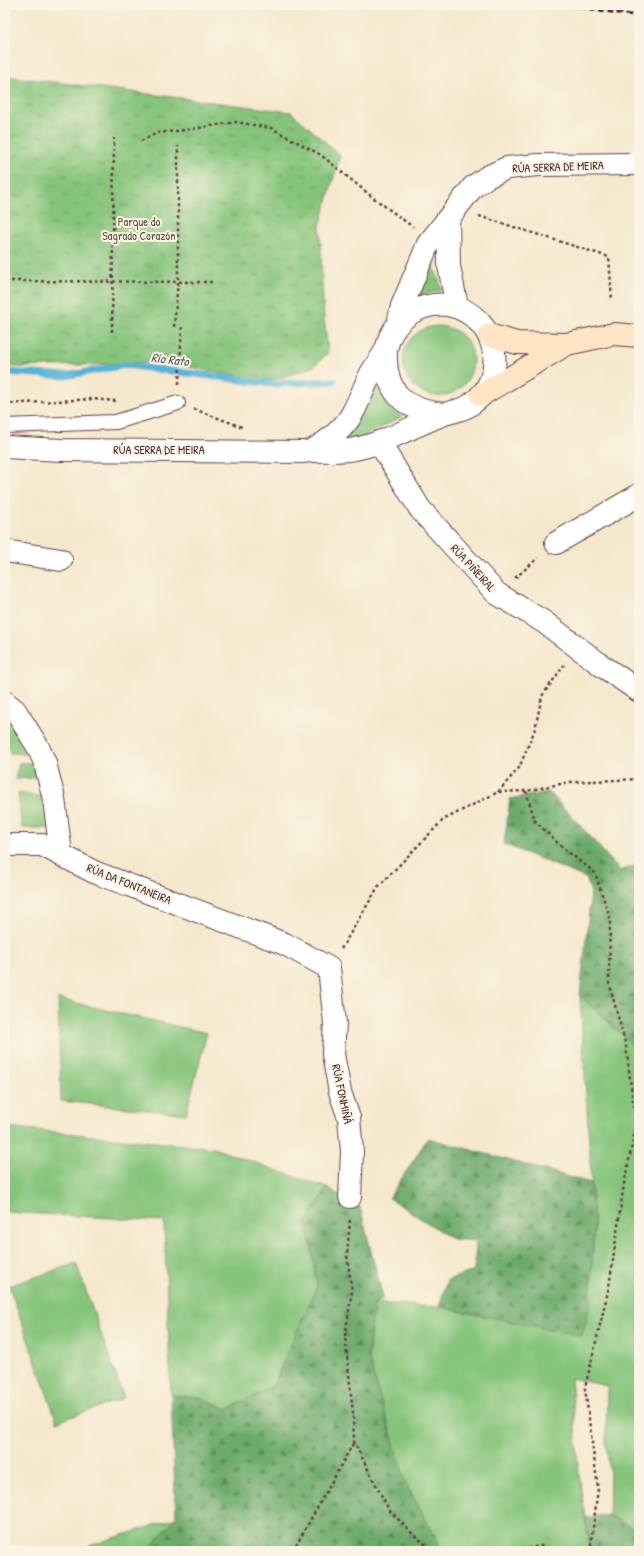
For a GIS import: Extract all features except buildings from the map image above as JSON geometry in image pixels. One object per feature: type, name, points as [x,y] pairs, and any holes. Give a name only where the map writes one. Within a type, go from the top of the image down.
[{"type":"main road","name":"RÚA SERRA DE MEIRA","points":[[489,335],[517,343],[567,344],[614,334],[639,336]]},
{"type":"main road","name":"RÚA SERRA DE MEIRA","points":[[481,395],[567,344]]},
{"type":"street","name":"RÚA SERRA DE MEIRA","points":[[398,324],[402,306],[428,244],[473,187],[487,177],[507,168],[538,165],[639,164]]},
{"type":"street","points":[[448,218],[449,266],[457,307]]},
{"type":"street","name":"RÚA SERRA DE MEIRA","points":[[5,447],[61,450],[304,452],[313,450],[335,452],[355,449],[379,442],[444,414],[458,411],[470,405],[481,395],[490,382],[494,366],[494,350],[489,335],[481,323],[470,314],[457,307],[441,304],[425,307],[410,313],[398,324],[390,335],[386,349],[385,366],[389,380],[398,395],[411,406],[426,413],[444,414]]},
{"type":"street","name":"RÚA SERRA DE MEIRA","points":[[313,450],[329,440],[352,414],[371,375],[386,349]]},
{"type":"street","name":"RÚA PIÑEIRAL","points":[[379,442],[420,509],[496,593],[544,622],[639,691]]},
{"type":"street","points":[[556,543],[639,495]]},
{"type":"street","points":[[5,551],[61,560]]},
{"type":"street","points":[[5,702],[15,710],[38,747],[45,763],[54,799],[61,854]]},
{"type":"street","name":"RÚA DA FONTANEIRA","points":[[5,845],[42,845],[94,872],[285,944],[329,968]]},
{"type":"street","name":"RÚA FONMIÑÁ","points":[[329,968],[335,1023],[333,1054],[340,1092],[349,1118],[352,1152],[350,1197]]},
{"type":"lane","points":[[5,426],[116,422],[178,404]]},
{"type":"path","points":[[141,141],[157,133],[236,122],[271,128],[321,155],[371,196],[416,229]]},
{"type":"path","points":[[112,332],[114,138]]},
{"type":"path","points":[[174,327],[178,281],[178,146]]},
{"type":"path","points":[[478,216],[609,257],[612,300]]},
{"type":"path","points":[[5,281],[214,282]]},
{"type":"path","points":[[178,404],[182,325]]},
{"type":"path","points":[[496,593],[556,543]]},
{"type":"path","points":[[329,968],[378,887],[443,820],[498,792],[519,768],[535,729],[542,696],[575,645]]},
{"type":"path","points":[[498,792],[526,791],[570,782],[639,779]]},
{"type":"path","points":[[526,791],[535,821],[562,847],[595,873],[610,918],[609,983],[626,1046],[636,1126],[624,1184],[609,1287],[585,1388],[598,1489],[590,1551]]},
{"type":"path","points":[[350,1197],[347,1255],[352,1291],[345,1336],[353,1413],[354,1442],[389,1510],[414,1535],[433,1551]]},
{"type":"path","points":[[293,1551],[354,1442]]},
{"type":"path","points":[[510,1551],[541,1546],[564,1551]]},
{"type":"green space","name":"Parque do Sagrado Corazón","points":[[5,76],[291,112],[340,155],[320,226],[323,307],[328,353],[313,367],[277,379],[259,380],[164,362],[20,367],[5,366]]},
{"type":"green space","points":[[434,248],[435,269],[442,290],[415,297]]},
{"type":"green space","points":[[438,326],[457,332],[467,342],[473,361],[467,380],[457,390],[438,396],[419,390],[409,380],[403,361],[409,342],[419,332]]},
{"type":"green space","points":[[376,388],[390,407],[402,417],[364,436],[347,441],[345,436]]},
{"type":"green space","points":[[5,713],[41,755],[10,753],[5,730]]},
{"type":"green space","points":[[19,763],[45,763],[48,777],[15,779]]},
{"type":"green space","points":[[549,792],[620,871],[639,864],[639,1048],[633,1045],[580,996],[591,892],[586,878],[504,844],[510,799]]},
{"type":"green space","points":[[18,793],[54,799],[57,828],[22,828]]},
{"type":"green space","points":[[580,996],[633,1045],[639,1048],[639,1532],[609,1515],[610,1473],[606,1444],[607,1386],[571,1378],[579,1475],[590,1551],[443,1551],[406,1484],[368,1357],[374,1303],[439,1307],[590,1304],[594,1226]]},
{"type":"green space","points":[[58,999],[207,1033],[186,1114],[61,1101]]},
{"type":"green space","points":[[5,1127],[213,1148],[327,1188],[307,1221],[317,1286],[273,1386],[228,1409],[200,1398],[171,1395],[164,1221],[5,1212]]},
{"type":"green space","points":[[428,1138],[591,1183],[594,1226],[590,1304],[582,1336],[439,1307],[447,1280],[474,1271],[476,1241],[452,1239],[389,1198]]},
{"type":"green space","points":[[327,1188],[360,1207],[383,1298],[374,1304],[368,1357],[406,1484],[436,1538],[441,1551],[157,1551],[150,1548],[176,1518],[171,1395],[200,1398],[228,1409],[273,1386],[317,1286],[307,1221]]},
{"type":"green space","points":[[76,1263],[124,1398],[57,1422],[9,1286]]},
{"type":"green space","points":[[609,1515],[639,1532],[639,1551],[590,1551],[585,1517]]},
{"type":"green space","points":[[176,1518],[151,1548],[157,1551],[73,1551]]},
{"type":"waterway","name":"Río Rato","points":[[5,372],[65,376],[125,365],[274,384],[333,381]]},
{"type":"railway","points":[[563,5],[639,16]]}]
